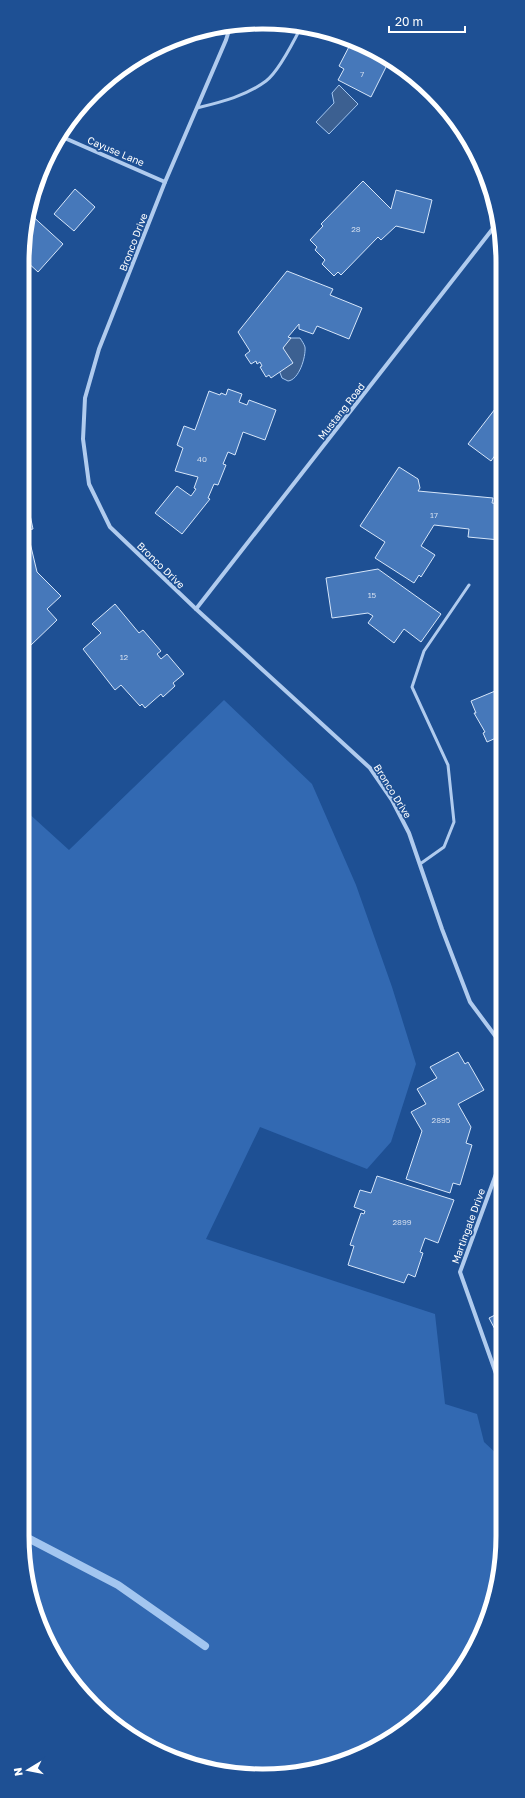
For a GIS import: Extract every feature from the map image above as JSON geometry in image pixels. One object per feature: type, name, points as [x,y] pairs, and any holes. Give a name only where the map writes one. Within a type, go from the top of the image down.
[{"type":"street","name":"Bronco Drive","points":[[229,31],[165,182],[99,349],[85,398],[82,439],[89,484],[110,527],[196,609],[370,768],[392,800],[409,833],[442,929],[470,1002],[496,1037]]},
{"type":"street","name":"Cayuse Lane","points":[[65,138],[165,182]]},
{"type":"street","name":"Mustang Road","points":[[196,609],[493,228]]},
{"type":"street","name":"Martingale Drive","points":[[496,1174],[460,1272],[496,1374]]},
{"type":"lane","points":[[197,108],[227,101],[244,94],[267,80],[290,48],[299,32]]},
{"type":"lane","points":[[420,864],[444,847],[454,822],[448,765],[412,686],[424,651],[469,585]]},
{"type":"shaded area","points":[[339,85],[358,104],[329,134],[316,122],[334,103],[332,93]]},
{"type":"shaded area","points":[[287,338],[300,338],[305,347],[301,367],[295,377],[288,381],[282,378],[279,370],[285,340]]},
{"type":"shaded area","points":[[224,700],[312,784],[356,885],[392,987],[416,1064],[391,1142],[367,1169],[260,1127],[206,1239],[435,1314],[445,1404],[477,1414],[484,1442],[496,1453],[496,1551],[492,1581],[484,1611],[472,1639],[448,1678],[428,1701],[392,1730],[366,1745],[338,1757],[308,1765],[278,1769],[247,1769],[217,1765],[187,1757],[159,1745],[120,1721],[97,1701],[68,1665],[53,1639],[41,1611],[33,1581],[29,1551],[29,814],[69,850]]},
{"type":"building","points":[[349,46],[387,65],[371,97],[338,80],[344,69],[339,66]]},
{"type":"building","points":[[363,181],[391,209],[396,190],[432,200],[424,233],[396,226],[381,240],[378,237],[341,275],[338,272],[334,276],[322,264],[325,260],[315,250],[317,247],[310,240],[323,226],[321,224]]},
{"type":"building","points":[[75,189],[95,207],[74,231],[54,214]]},
{"type":"building","points":[[33,217],[63,244],[38,272],[29,264],[29,247]]},
{"type":"building","points":[[287,271],[333,289],[330,295],[362,308],[349,339],[317,326],[313,334],[299,329],[299,324],[288,337],[291,338],[283,348],[293,363],[271,378],[269,375],[266,377],[260,367],[262,366],[260,362],[257,364],[256,361],[251,364],[245,355],[250,351],[238,332]]},
{"type":"building","points":[[228,389],[242,394],[239,402],[247,405],[249,400],[276,410],[265,440],[243,432],[235,455],[228,452],[223,464],[226,465],[218,485],[214,484],[208,498],[210,499],[182,534],[155,513],[177,486],[191,496],[196,489],[194,488],[198,477],[175,471],[183,448],[177,445],[184,426],[195,430],[209,391],[220,395],[221,393],[226,395]]},
{"type":"building","points":[[496,410],[496,454],[491,461],[468,444]]},
{"type":"building","points":[[399,467],[418,479],[420,488],[418,491],[493,498],[492,503],[496,504],[496,540],[468,537],[469,529],[434,525],[421,546],[435,555],[421,577],[419,575],[414,583],[375,558],[385,542],[360,526]]},
{"type":"building","points":[[29,510],[33,529],[29,530]]},
{"type":"building","points":[[29,538],[37,572],[61,596],[47,609],[57,620],[30,646]]},
{"type":"building","points":[[378,569],[441,614],[421,642],[404,629],[394,643],[368,623],[373,616],[368,613],[332,618],[326,578]]},
{"type":"building","points":[[115,604],[139,633],[143,630],[161,651],[157,654],[161,659],[167,654],[184,674],[173,683],[175,686],[163,697],[161,694],[145,708],[142,704],[140,706],[121,685],[115,690],[83,649],[101,633],[92,624]]},
{"type":"building","points":[[496,691],[496,738],[487,742],[483,733],[485,732],[474,713],[476,713],[471,701]]},
{"type":"building","points":[[458,1052],[465,1064],[468,1062],[484,1090],[458,1104],[471,1127],[466,1143],[472,1145],[460,1185],[453,1183],[450,1193],[406,1179],[422,1131],[411,1112],[426,1104],[417,1089],[437,1078],[430,1067]]},
{"type":"building","points":[[377,1176],[454,1200],[438,1243],[425,1238],[420,1252],[423,1253],[415,1277],[408,1274],[404,1283],[348,1265],[354,1246],[350,1245],[361,1213],[364,1214],[365,1211],[354,1207],[360,1190],[371,1193]]},
{"type":"building","points":[[496,1314],[496,1331],[489,1318]]},
{"type":"waterway","points":[[29,1539],[118,1585],[205,1646]]}]
